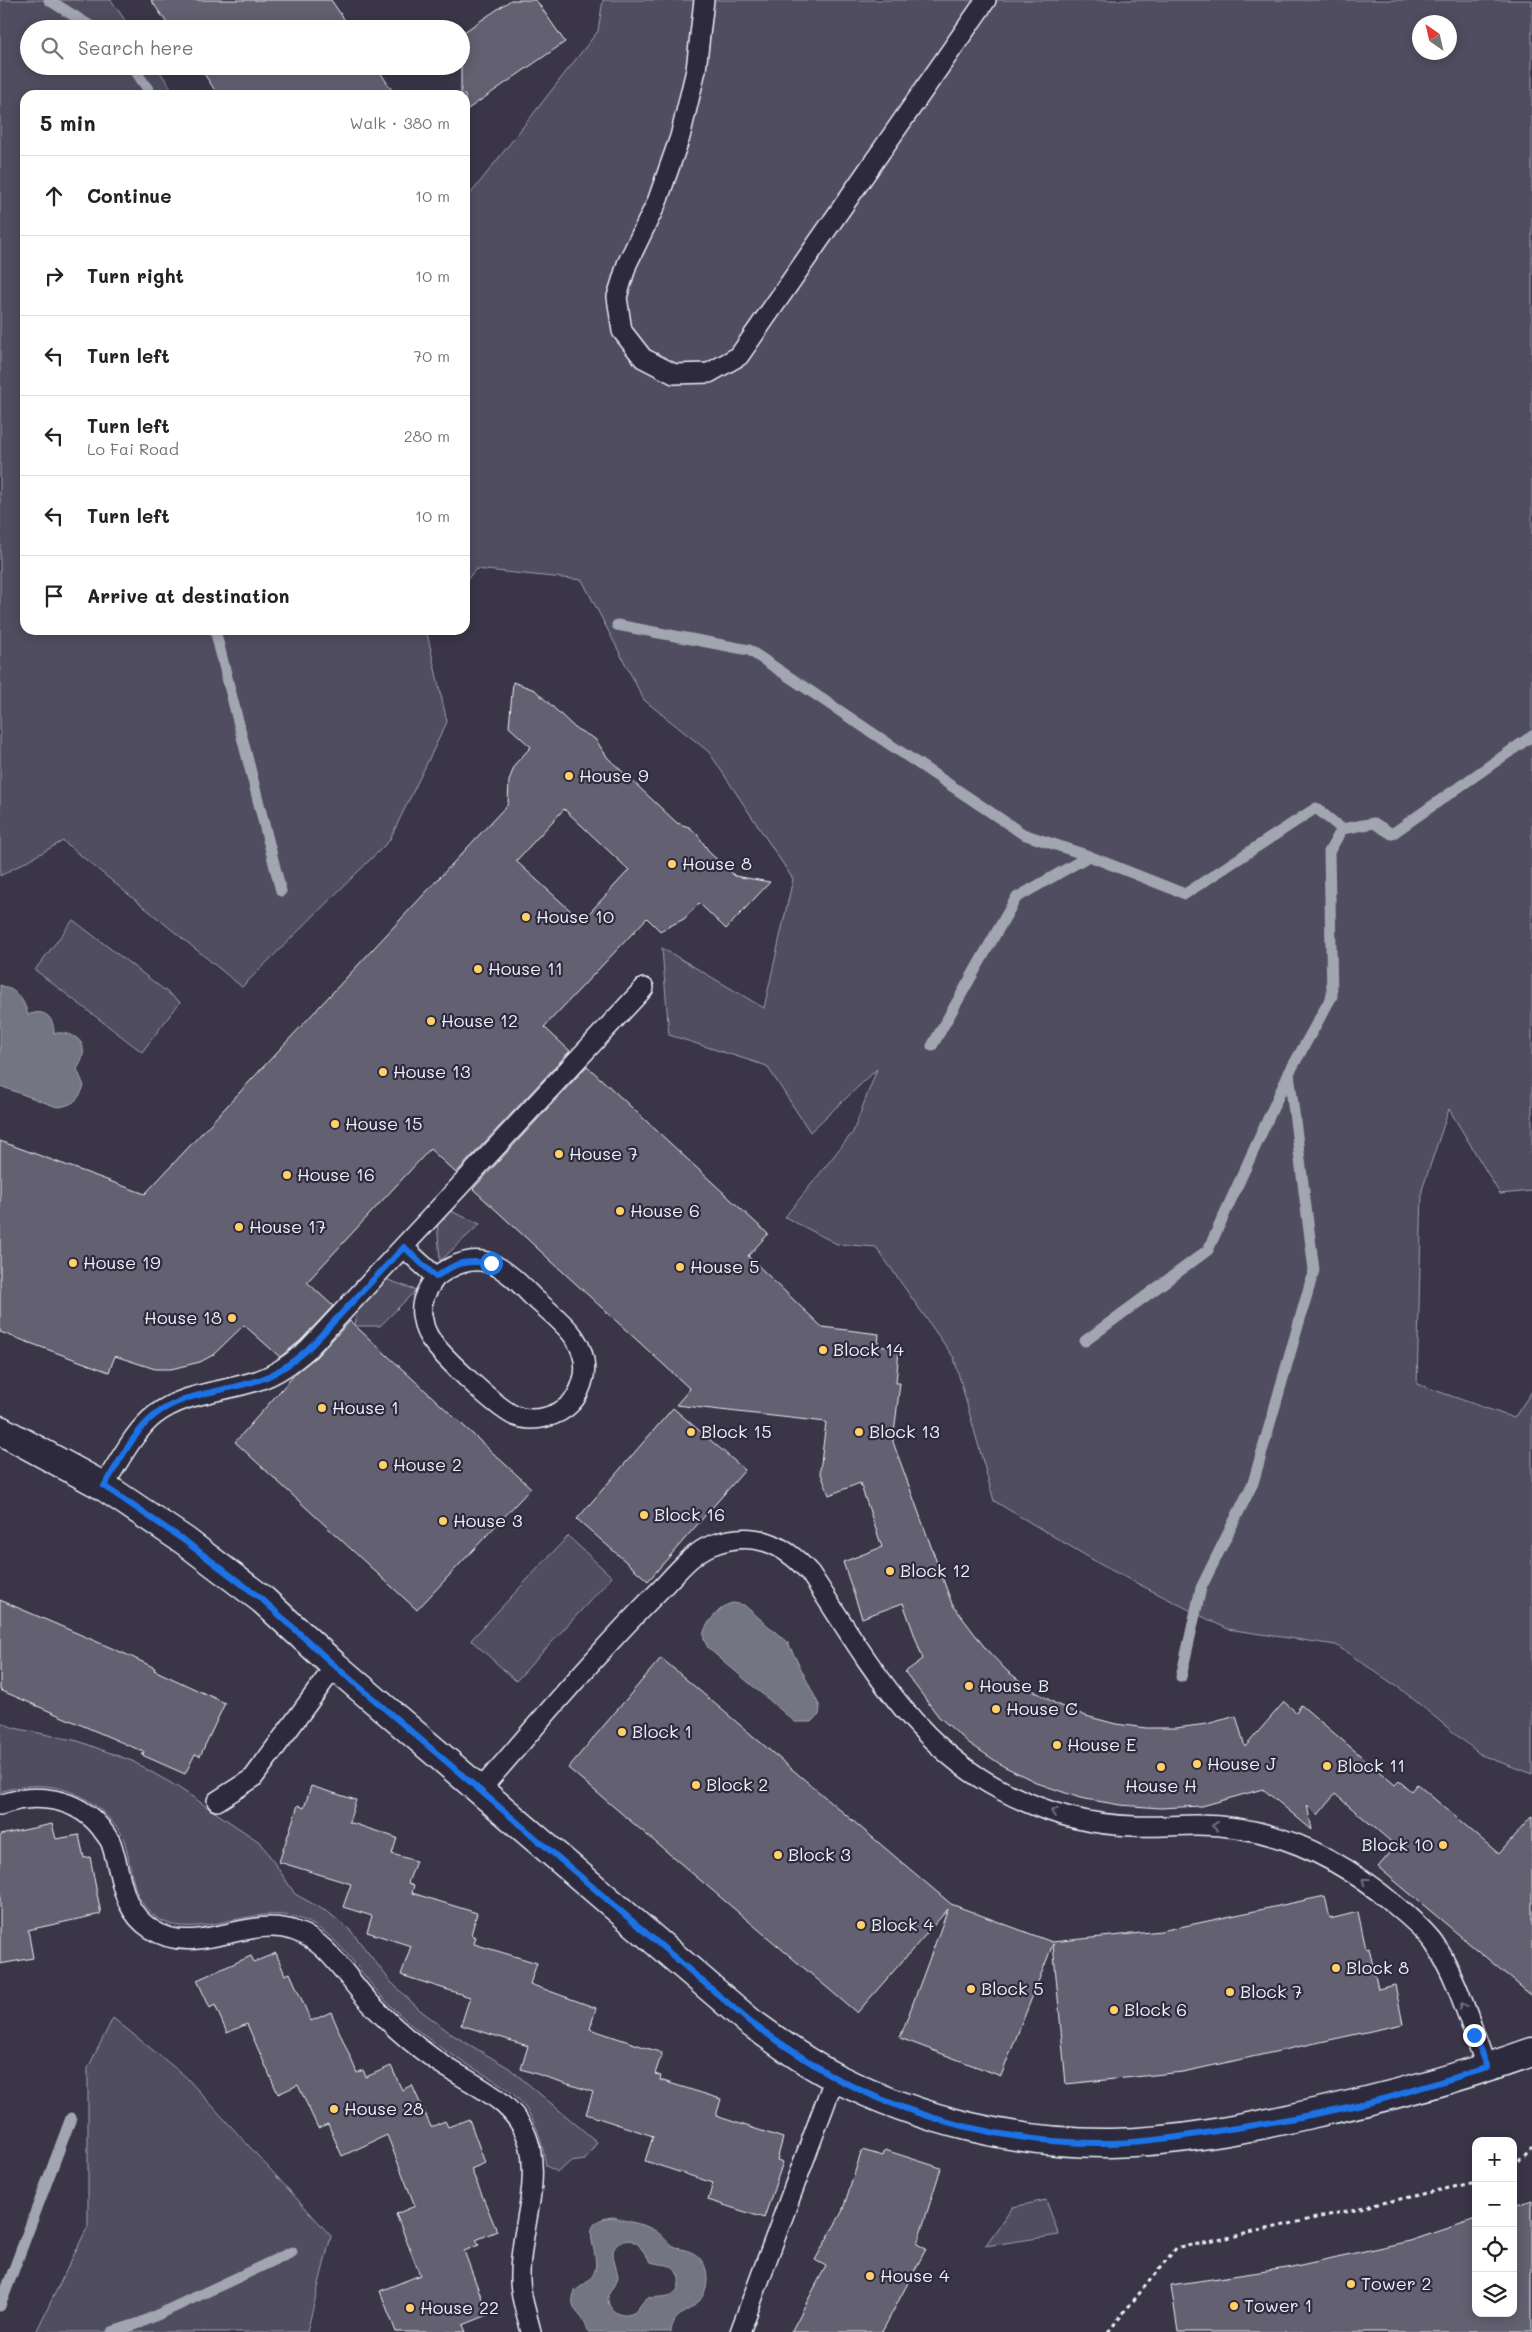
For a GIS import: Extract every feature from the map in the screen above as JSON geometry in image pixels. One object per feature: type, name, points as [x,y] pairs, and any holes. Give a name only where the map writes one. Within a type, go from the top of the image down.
[{"type":"street","points":[[0,1430],[104,1486],[185,1541],[255,1594],[335,1666],[750,2022],[791,2052],[835,2077],[887,2101],[941,2120],[997,2133],[1054,2141],[1110,2143],[1168,2139],[1275,2122],[1382,2099],[1487,2068],[1532,2052]]},
{"type":"lane","points":[[704,0],[696,70],[680,137],[657,202],[627,264],[617,297],[622,331],[643,358],[674,374],[709,373],[739,356],[986,0]]},
{"type":"lane","points":[[104,1486],[143,1425],[155,1415],[183,1400],[256,1381],[292,1363],[308,1349],[644,988]]},
{"type":"lane","points":[[404,1247],[436,1277]]},
{"type":"lane","points":[[471,1260],[491,1263],[508,1274],[569,1330],[581,1346],[586,1366],[582,1385],[572,1403],[555,1414],[536,1419],[516,1416],[499,1405],[438,1349],[426,1333],[422,1313],[425,1293],[436,1277],[452,1265],[471,1260]]},
{"type":"lane","points":[[480,1790],[610,1639],[692,1558],[710,1546],[732,1539],[754,1538],[776,1544],[795,1556],[810,1573],[894,1699],[916,1725],[941,1749],[998,1789],[1062,1815],[1096,1823],[1131,1826],[1198,1825],[1231,1827],[1263,1833],[1310,1849],[1353,1872],[1423,1929],[1434,1943],[1450,1974],[1487,2068]]},
{"type":"lane","points":[[217,1801],[253,1778],[335,1666]]},
{"type":"lane","points":[[0,1806],[19,1798],[46,1798],[72,1805],[94,1820],[110,1841],[122,1891],[133,1913],[151,1930],[174,1939],[199,1939],[252,1928],[273,1926],[293,1930],[313,1939],[329,1952],[369,2002],[400,2033],[436,2060],[492,2093],[508,2107],[521,2124],[530,2145],[533,2167],[520,2277],[522,2297],[532,2332]]},
{"type":"lane","points":[[740,2332],[835,2077]]},
{"type":"path","points":[[1517,2162],[1532,2148]]},
{"type":"path","points":[[1108,2332],[1177,2247],[1200,2244],[1472,2183]]},
{"type":"shaded area","points":[[0,0],[111,0],[125,20],[20,20],[20,75],[162,75],[173,90],[20,90],[20,635],[427,635],[447,722],[389,841],[242,987],[63,841],[0,876]]},
{"type":"shaded area","points":[[603,0],[1532,0],[1532,1191],[1500,1194],[1449,1109],[1422,1190],[1417,1384],[1514,1418],[1532,1391],[1532,1774],[1481,1755],[1402,1690],[1336,1645],[1227,1629],[1105,1567],[994,1501],[954,1358],[876,1247],[837,1244],[785,1217],[853,1132],[877,1069],[810,1132],[767,1066],[669,1035],[662,948],[764,1008],[793,879],[709,752],[644,700],[582,580],[476,569],[470,576],[470,195],[598,31]]},
{"type":"shaded area","points":[[73,920],[180,1002],[142,1052],[35,970]]},
{"type":"shaded area","points":[[448,1210],[480,1224],[440,1261],[437,1220]]},
{"type":"shaded area","points":[[380,1277],[416,1290],[380,1326],[355,1326],[358,1303]]},
{"type":"shaded area","points":[[568,1536],[612,1577],[516,1681],[471,1640]]},
{"type":"shaded area","points":[[0,1722],[14,1728],[78,1741],[132,1761],[176,1786],[261,1843],[295,1894],[329,1913],[351,1931],[391,1982],[420,2010],[453,2035],[509,2068],[597,2142],[585,2160],[570,2162],[558,2172],[546,2166],[537,2130],[524,2105],[503,2086],[450,2054],[417,2030],[384,1999],[342,1948],[311,1923],[281,1915],[262,1915],[206,1925],[188,1926],[172,1925],[157,1918],[141,1901],[133,1881],[122,1835],[101,1810],[75,1793],[46,1786],[15,1788],[0,1792]]},
{"type":"shaded area","points":[[113,2018],[185,2076],[331,2236],[307,2332],[36,2332],[88,2226],[88,2068]]},
{"type":"shaded area","points":[[1046,2200],[1059,2235],[985,2246],[1013,2207]]},
{"type":"water","points":[[0,985],[19,996],[28,1015],[43,1013],[47,1015],[54,1027],[54,1033],[70,1035],[76,1038],[83,1047],[83,1054],[77,1069],[84,1086],[80,1095],[71,1104],[57,1107],[0,1086]]},
{"type":"water","points":[[733,1603],[744,1605],[788,1643],[820,1707],[819,1715],[812,1722],[795,1722],[708,1648],[704,1636],[706,1628],[720,1610]]},
{"type":"water","points":[[614,2217],[639,2224],[657,2232],[672,2245],[694,2253],[701,2259],[707,2276],[706,2289],[696,2304],[675,2320],[671,2332],[588,2332],[584,2321],[575,2309],[573,2298],[575,2291],[587,2282],[593,2275],[596,2267],[592,2231],[594,2225],[601,2220]],"holes":[[[630,2240],[638,2244],[651,2262],[668,2265],[676,2271],[679,2279],[678,2288],[672,2295],[647,2298],[633,2313],[623,2315],[612,2310],[608,2299],[609,2293],[618,2277],[613,2254],[614,2249],[616,2245]]]},
{"type":"building","points":[[151,0],[331,0],[345,20],[165,20]]},
{"type":"building","points":[[511,0],[536,0],[565,42],[470,108],[470,90],[461,90],[461,75],[470,75],[470,28]]},
{"type":"building","points":[[205,75],[382,75],[392,90],[215,90]]},
{"type":"building","points":[[513,682],[535,690],[575,728],[595,739],[608,758],[677,823],[689,827],[697,834],[710,853],[735,876],[770,882],[726,929],[699,903],[684,919],[660,931],[647,918],[544,1027],[570,1051],[456,1173],[430,1149],[307,1282],[333,1306],[300,1341],[280,1357],[244,1325],[213,1355],[200,1362],[171,1369],[155,1369],[115,1356],[109,1372],[0,1332],[0,1141],[145,1194],[508,804],[509,781],[515,764],[531,747],[509,727]],"holes":[[[564,809],[629,870],[582,921],[516,861]]]},
{"type":"building","points":[[587,1066],[768,1234],[748,1256],[822,1327],[879,1334],[878,1346],[899,1349],[896,1383],[900,1383],[893,1442],[952,1604],[986,1649],[1007,1671],[1031,1689],[1058,1705],[1086,1716],[1116,1724],[1146,1728],[1176,1728],[1207,1724],[1236,1716],[1245,1747],[1284,1702],[1296,1712],[1301,1705],[1395,1785],[1399,1781],[1411,1791],[1417,1784],[1499,1854],[1532,1816],[1532,1996],[1378,1867],[1396,1846],[1335,1794],[1318,1815],[1307,1805],[1312,1830],[1263,1789],[1202,1806],[1160,1808],[1120,1805],[1080,1798],[1040,1784],[1003,1766],[969,1743],[939,1717],[905,1672],[923,1659],[903,1603],[862,1618],[843,1562],[882,1547],[860,1483],[829,1495],[820,1471],[826,1422],[676,1405],[690,1389],[473,1189]]},
{"type":"building","points":[[350,1321],[531,1488],[417,1610],[235,1442],[297,1372],[316,1357]]},
{"type":"building","points":[[673,1408],[745,1470],[648,1581],[577,1519]]},
{"type":"building","points":[[0,1600],[130,1656],[155,1668],[154,1670],[225,1703],[200,1756],[195,1754],[185,1774],[142,1755],[144,1752],[0,1690]]},
{"type":"building","points":[[661,1658],[951,1904],[1052,1942],[1161,1931],[1325,1896],[1330,1919],[1358,1912],[1366,1949],[1369,1948],[1378,1989],[1395,1985],[1403,2024],[1183,2072],[1066,2084],[1053,1944],[1001,2076],[900,2038],[948,1909],[857,2013],[568,1768]]},
{"type":"building","points":[[311,1786],[356,1800],[349,1822],[397,1838],[392,1854],[416,1861],[408,1883],[414,1885],[412,1893],[477,1913],[471,1935],[476,1937],[474,1944],[537,1963],[530,1984],[596,2008],[590,2029],[662,2053],[655,2074],[661,2076],[660,2080],[721,2099],[716,2116],[783,2138],[777,2160],[783,2162],[764,2218],[708,2200],[713,2183],[645,2161],[653,2136],[586,2114],[593,2092],[521,2069],[528,2046],[461,2025],[470,1997],[401,1975],[411,1946],[367,1932],[372,1916],[343,1907],[351,1884],[279,1862],[298,1805],[304,1808]]},
{"type":"building","points":[[52,1824],[56,1839],[79,1835],[84,1858],[90,1857],[101,1914],[28,1930],[33,1958],[0,1964],[0,1835]]},
{"type":"building","points":[[276,1953],[285,1975],[290,1973],[311,2021],[331,2012],[357,2073],[363,2070],[366,2077],[391,2066],[402,2090],[412,2085],[431,2127],[445,2121],[448,2127],[469,2119],[485,2163],[471,2169],[497,2231],[476,2240],[479,2245],[464,2251],[488,2315],[463,2325],[466,2332],[396,2332],[380,2291],[420,2275],[396,2214],[415,2206],[387,2135],[342,2156],[328,2124],[318,2128],[298,2085],[278,2094],[247,2024],[227,2033],[215,2005],[210,2008],[197,1980],[251,1956],[254,1962]]},
{"type":"building","points":[[862,2150],[883,2156],[885,2150],[941,2168],[917,2244],[926,2249],[882,2332],[791,2332],[826,2266],[815,2260],[842,2212]]},
{"type":"building","points":[[1532,2200],[1532,2332],[1178,2332],[1171,2285],[1287,2268],[1410,2241],[1472,2220],[1472,2317],[1517,2317],[1517,2206]]},
{"type":"waterway","points":[[49,0],[81,20]]},
{"type":"waterway","points":[[138,75],[149,90]]},
{"type":"waterway","points":[[617,625],[749,650],[1023,834],[1089,856]]},
{"type":"waterway","points":[[216,635],[281,891]]},
{"type":"waterway","points":[[1181,1677],[1201,1588],[1253,1483],[1314,1270],[1289,1073],[1332,996],[1329,852],[1342,829],[1374,823],[1392,834],[1532,736]]},
{"type":"waterway","points":[[932,1046],[1016,898],[1089,856],[1185,894],[1316,808],[1342,829]]},
{"type":"waterway","points":[[1085,1341],[1208,1250],[1289,1073]]},
{"type":"waterway","points":[[0,2306],[71,2118]]},
{"type":"waterway","points":[[112,2332],[140,2323],[292,2252]]},
{"type":"place","name":"House 9","points":[[569,776]]},
{"type":"place","name":"House 8","points":[[672,864]]},
{"type":"place","name":"House 10","points":[[526,917]]},
{"type":"place","name":"House 11","points":[[478,969]]},
{"type":"place","name":"House 12","points":[[431,1021]]},
{"type":"place","name":"House 13","points":[[383,1072]]},
{"type":"place","name":"House 15","points":[[335,1124]]},
{"type":"place","name":"House 7","points":[[559,1154]]},
{"type":"place","name":"House 16","points":[[287,1175]]},
{"type":"place","name":"House 6","points":[[620,1211]]},
{"type":"place","name":"House 17","points":[[239,1227]]},
{"type":"place","name":"House 19","points":[[73,1263]]},
{"type":"place","name":"House 5","points":[[680,1267]]},
{"type":"place","name":"House 18","points":[[232,1318]]},
{"type":"place","name":"Block 14","points":[[823,1350]]},
{"type":"place","name":"House 1","points":[[322,1408]]},
{"type":"place","name":"Block 15","points":[[691,1432]]},
{"type":"place","name":"Block 13","points":[[859,1432]]},
{"type":"place","name":"House 2","points":[[383,1465]]},
{"type":"place","name":"Block 16","points":[[644,1515]]},
{"type":"place","name":"House 3","points":[[443,1521]]},
{"type":"place","name":"Block 12","points":[[890,1571]]},
{"type":"place","name":"House B","points":[[969,1686]]},
{"type":"place","name":"House C","points":[[996,1709]]},
{"type":"place","name":"Block 1","points":[[622,1732]]},
{"type":"place","name":"House E","points":[[1057,1745]]},
{"type":"place","name":"House J","points":[[1197,1764]]},
{"type":"place","name":"Block 11","points":[[1327,1766]]},
{"type":"place","name":"House H","points":[[1161,1767]]},
{"type":"place","name":"Block 2","points":[[696,1785]]},
{"type":"place","name":"Block 10","points":[[1443,1845]]},
{"type":"place","name":"Block 3","points":[[778,1855]]},
{"type":"place","name":"Block 4","points":[[861,1925]]},
{"type":"place","name":"Block 8","points":[[1336,1968]]},
{"type":"place","name":"Block 5","points":[[971,1989]]},
{"type":"place","name":"Block 7","points":[[1230,1992]]},
{"type":"place","name":"Block 6","points":[[1114,2010]]},
{"type":"place","name":"House 28","points":[[334,2109]]},
{"type":"place","name":"House 4","points":[[870,2276]]},
{"type":"place","name":"Tower 2","points":[[1351,2284]]},
{"type":"place","name":"Tower 1","points":[[1234,2306]]},
{"type":"place","name":"House 22","points":[[410,2308]]},
{"type":"route","points":[[491,1263],[471,1260],[452,1265],[436,1277],[404,1247],[308,1349],[292,1363],[256,1381],[183,1400],[168,1406],[155,1415],[143,1425],[104,1486],[185,1541],[263,1600],[335,1666],[750,2022],[791,2052],[835,2077],[887,2101],[941,2120],[997,2133],[1054,2141],[1110,2143],[1168,2139],[1275,2122],[1382,2099],[1487,2068],[1474,2035]]}]
